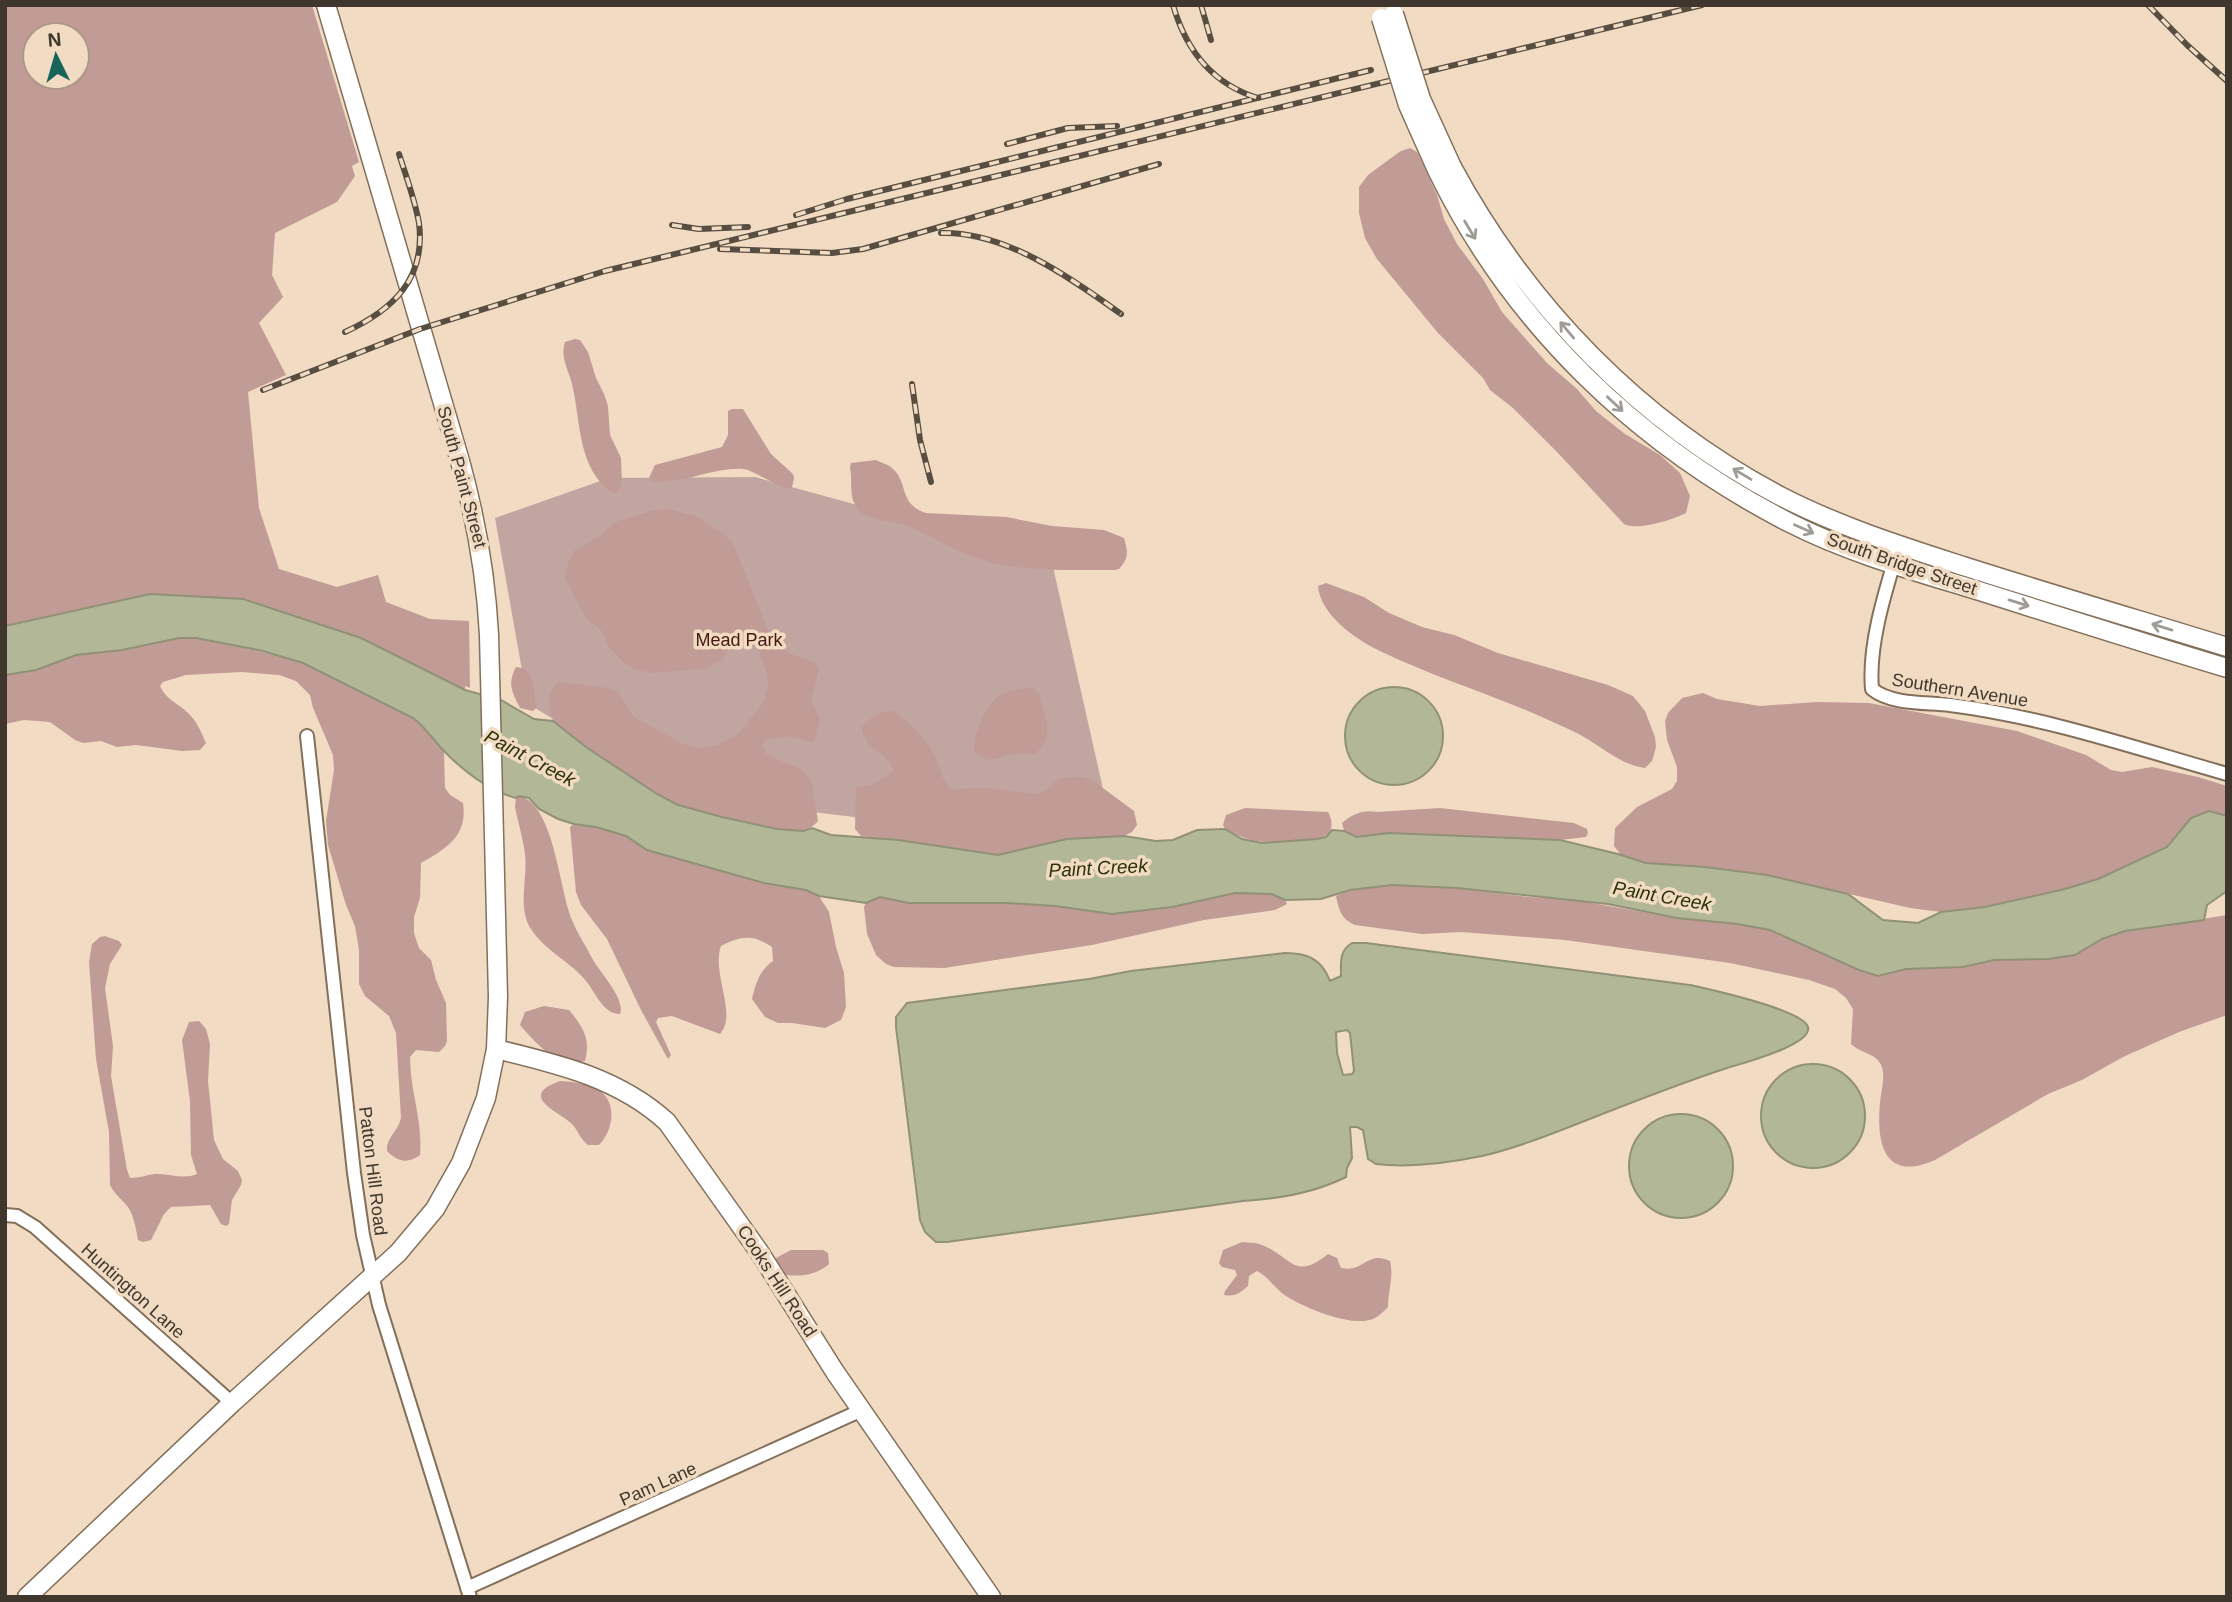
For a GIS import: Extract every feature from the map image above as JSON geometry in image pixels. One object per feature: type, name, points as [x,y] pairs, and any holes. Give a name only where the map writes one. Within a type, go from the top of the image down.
[{"type":"main road","name":"South Paint Street","points":[[27,1597],[232,1403],[398,1253],[448,1189],[479,1120],[496,1049],[489,657],[486,585],[475,513],[327,5]]},
{"type":"main road","name":"South Bridge Street","points":[[1386,11],[1421,99],[1444,169],[1450,197],[1490,261],[1521,305],[1564,356],[1622,411],[1692,466],[1792,523],[1893,565],[2227,668]]},
{"type":"main road","name":"South Bridge Street","points":[[1444,169],[1472,202],[1513,266],[1576,341],[1644,405],[1709,453],[1771,491],[1834,521],[1899,545],[2227,647]]},
{"type":"main road","name":"Cooks Hill Road","points":[[496,1049],[609,1083],[651,1108],[667,1122],[760,1253],[862,1410],[991,1597]]},
{"type":"street","name":"Southern Avenue","points":[[1899,545],[1881,611],[1871,675],[1872,689],[1880,695],[1903,701],[2004,712],[2227,774]]},
{"type":"street","name":"Patton Hill Road","points":[[307,736],[354,1173],[363,1234],[379,1305],[469,1592]]},
{"type":"street","name":"Huntington Lane","points":[[5,1215],[17,1216],[35,1227],[232,1403]]},
{"type":"street","name":"Pam Lane","points":[[469,1592],[862,1410]]},
{"type":"green space","name":"Mead Park","points":[[755,477],[1051,558],[1110,820],[960,830],[683,796],[528,704],[495,518],[609,478]]},
{"type":"shaded area","points":[[5,5],[312,5],[359,162],[352,166],[355,176],[337,202],[275,233],[272,275],[283,297],[259,323],[286,375],[248,392],[259,508],[279,569],[337,587],[378,575],[386,602],[430,619],[469,621],[470,688],[465,686],[465,690],[150,594],[5,626]]},
{"type":"shaded area","points":[[1410,148],[1417,152],[1423,164],[1444,219],[1457,244],[1483,279],[1502,312],[1547,363],[1577,389],[1596,411],[1625,434],[1660,455],[1680,473],[1690,496],[1686,513],[1645,525],[1624,524],[1513,408],[1490,390],[1483,378],[1438,333],[1377,259],[1365,238],[1359,213],[1359,187],[1368,175],[1401,151]]},
{"type":"shaded area","points":[[580,340],[588,352],[608,406],[610,435],[621,458],[622,484],[617,492],[613,493],[601,483],[582,443],[572,384],[563,353],[565,342]]},
{"type":"shaded area","points":[[743,409],[771,454],[793,474],[792,487],[782,487],[743,469],[675,481],[652,481],[649,478],[655,465],[722,447],[728,435],[728,411]]},
{"type":"shaded area","points":[[876,460],[892,468],[901,480],[911,504],[926,513],[1006,517],[1052,526],[1104,530],[1124,538],[1127,551],[1125,561],[1115,570],[1008,566],[967,555],[908,526],[874,519],[862,513],[853,500],[850,468],[851,463]]},
{"type":"shaded area","points":[[668,509],[698,517],[732,541],[772,640],[788,653],[814,662],[819,669],[811,700],[820,719],[814,740],[810,742],[777,738],[765,740],[763,745],[766,754],[800,769],[811,780],[818,821],[813,826],[800,831],[777,829],[689,809],[655,793],[553,721],[550,695],[558,682],[608,688],[618,692],[634,717],[683,744],[698,748],[717,745],[739,733],[763,703],[768,688],[767,675],[753,641],[741,634],[734,637],[723,659],[707,668],[653,673],[637,670],[625,664],[609,647],[601,630],[586,618],[565,577],[574,551],[601,535],[615,522]]},
{"type":"shaded area","points":[[1326,583],[1364,597],[1389,613],[1422,627],[1454,635],[1498,653],[1608,685],[1633,696],[1645,711],[1655,737],[1656,747],[1652,761],[1645,768],[1630,764],[1568,729],[1369,645],[1349,632],[1325,606],[1318,586]]},
{"type":"shaded area","points":[[179,638],[196,638],[286,657],[322,671],[413,718],[444,751],[445,788],[450,795],[463,803],[464,814],[458,833],[447,847],[421,863],[420,898],[414,917],[414,933],[419,948],[431,960],[446,1003],[447,1041],[439,1052],[416,1050],[410,1057],[420,1142],[420,1155],[416,1158],[403,1160],[395,1158],[387,1151],[388,1142],[401,1117],[396,1033],[389,1016],[365,996],[359,984],[359,950],[355,926],[328,845],[326,821],[334,770],[333,755],[310,695],[296,681],[279,675],[242,672],[186,675],[163,682],[160,686],[166,695],[188,713],[198,727],[206,743],[200,750],[182,751],[136,745],[117,747],[101,741],[83,743],[50,722],[24,720],[5,724],[5,675],[36,670],[76,655],[122,650]]},
{"type":"shaded area","points":[[516,667],[523,668],[531,676],[536,708],[533,711],[520,708],[513,692],[511,683]]},
{"type":"shaded area","points":[[1032,687],[1039,693],[1046,718],[1047,733],[1042,747],[1035,754],[1010,755],[991,760],[974,751],[979,726],[992,703],[1004,693]]},
{"type":"shaded area","points":[[1703,693],[1717,699],[1760,706],[1817,702],[1869,703],[2017,731],[2086,755],[2111,770],[2122,772],[2152,767],[2227,786],[2227,816],[2191,818],[2167,846],[2098,879],[1985,907],[1941,912],[1910,908],[1767,875],[1646,863],[1622,856],[1614,846],[1615,828],[1637,807],[1672,789],[1677,781],[1677,767],[1667,740],[1665,721],[1668,713],[1682,698]]},
{"type":"shaded area","points":[[892,710],[912,726],[929,745],[943,778],[951,789],[988,788],[1036,794],[1045,791],[1060,778],[1081,777],[1092,780],[1134,811],[1137,825],[1132,832],[1124,836],[1067,839],[998,855],[861,836],[855,829],[856,788],[871,785],[894,771],[887,759],[867,741],[862,727],[868,720]]},
{"type":"shaded area","points":[[519,796],[531,802],[548,830],[572,920],[592,958],[616,994],[621,1008],[620,1014],[604,1007],[580,974],[543,944],[527,921],[524,902],[526,863],[515,807],[516,798]]},
{"type":"shaded area","points":[[1245,808],[1328,812],[1331,829],[1317,839],[1270,842],[1248,839],[1225,829],[1223,825],[1226,815]]},
{"type":"shaded area","points":[[1440,808],[1574,823],[1587,829],[1588,833],[1586,837],[1560,840],[1389,833],[1357,837],[1344,831],[1342,823],[1363,812]]},
{"type":"shaded area","points":[[574,824],[626,836],[647,850],[764,883],[806,890],[819,896],[829,912],[844,973],[846,1007],[841,1020],[825,1028],[778,1023],[765,1017],[752,999],[761,973],[773,961],[772,947],[753,938],[741,938],[721,946],[719,957],[726,1004],[725,1026],[720,1034],[672,1016],[658,1018],[656,1022],[671,1055],[668,1059],[607,939],[581,905],[576,892],[570,827]]},
{"type":"shaded area","points":[[1392,885],[1457,888],[1527,897],[1569,899],[1677,918],[1738,924],[1770,930],[1878,976],[1906,969],[1963,967],[1994,960],[2048,959],[2075,955],[2102,939],[2125,931],[2227,915],[2227,1015],[2179,1032],[2048,1094],[1935,1160],[1918,1166],[1905,1166],[1895,1163],[1882,1145],[1879,1118],[1883,1078],[1881,1065],[1875,1058],[1851,1044],[1853,1009],[1846,998],[1835,989],[1809,980],[1730,963],[1565,940],[1461,932],[1422,934],[1355,925],[1341,914],[1336,896],[1350,890]]},
{"type":"shaded area","points":[[1235,893],[1272,894],[1285,900],[1287,904],[1275,910],[1204,920],[1092,945],[944,968],[894,967],[886,964],[876,955],[867,934],[864,907],[866,903],[880,897],[909,903],[1006,903],[1112,914],[1172,907]]},
{"type":"shaded area","points":[[105,936],[119,941],[122,945],[110,964],[105,988],[113,1046],[111,1076],[130,1178],[155,1174],[197,1174],[191,1155],[190,1101],[182,1040],[189,1022],[199,1021],[206,1029],[210,1044],[208,1081],[214,1140],[223,1159],[238,1171],[242,1180],[232,1200],[229,1224],[226,1226],[221,1224],[210,1205],[171,1207],[164,1214],[151,1240],[143,1242],[138,1240],[126,1204],[110,1185],[109,1132],[96,1059],[89,962],[92,944]]},
{"type":"shaded area","points":[[544,1006],[569,1010],[574,1016],[586,1040],[585,1061],[556,1058],[540,1047],[520,1025],[525,1012]]},
{"type":"shaded area","points":[[560,1081],[590,1086],[599,1090],[609,1102],[610,1125],[599,1145],[588,1145],[571,1123],[544,1103],[542,1092]]},
{"type":"shaded area","points":[[1242,1242],[1257,1243],[1270,1248],[1299,1266],[1307,1266],[1328,1254],[1337,1258],[1341,1268],[1349,1269],[1376,1258],[1390,1261],[1388,1307],[1377,1317],[1366,1321],[1330,1316],[1286,1296],[1257,1271],[1249,1276],[1248,1286],[1242,1291],[1234,1295],[1224,1295],[1237,1275],[1235,1270],[1222,1267],[1219,1263],[1223,1250]]},
{"type":"shaded area","points":[[791,1250],[823,1250],[828,1253],[829,1264],[805,1275],[779,1273],[774,1262],[776,1258]]},
{"type":"water","name":"Paint Creek","points":[[150,594],[243,599],[361,638],[465,690],[501,700],[534,719],[553,721],[586,747],[678,805],[777,829],[803,831],[812,828],[831,835],[898,840],[998,855],[1067,839],[1124,836],[1156,841],[1173,840],[1197,830],[1225,829],[1242,839],[1262,843],[1317,839],[1326,837],[1332,830],[1344,831],[1357,837],[1389,833],[1560,840],[1646,863],[1767,875],[1848,894],[1883,920],[1918,923],[1941,912],[1985,907],[2098,879],[2167,847],[2191,818],[2209,811],[2227,816],[2227,891],[2207,905],[2204,920],[2125,931],[2102,939],[2075,955],[2048,959],[1994,960],[1963,967],[1906,969],[1878,976],[1770,930],[1677,918],[1608,904],[1457,888],[1392,885],[1350,890],[1321,899],[1285,900],[1272,894],[1235,893],[1172,907],[1112,914],[1006,903],[909,903],[880,897],[866,903],[819,896],[806,890],[764,883],[647,850],[626,836],[558,819],[539,809],[529,798],[506,795],[476,779],[450,758],[413,718],[303,663],[263,651],[196,638],[179,638],[122,650],[76,655],[36,670],[5,675],[5,626]]},
{"type":"water","points":[[1394,687],[1413,691],[1429,701],[1439,717],[1443,736],[1439,755],[1429,771],[1413,781],[1394,785],[1375,781],[1359,771],[1349,755],[1345,736],[1349,717],[1359,701],[1375,691]]},
{"type":"water","points":[[1352,943],[1690,985],[1773,1007],[1802,1020],[1808,1027],[1806,1034],[1799,1040],[1774,1053],[1672,1087],[1532,1141],[1482,1156],[1429,1164],[1376,1164],[1368,1159],[1363,1130],[1350,1127],[1352,1158],[1346,1177],[1309,1191],[1270,1199],[947,1242],[936,1242],[925,1232],[920,1220],[896,1027],[896,1017],[907,1003],[1131,971],[1285,953],[1301,954],[1314,959],[1330,981],[1341,976],[1342,957]],"holes":[[[1347,1030],[1350,1033],[1354,1071],[1352,1074],[1343,1075],[1337,1053],[1336,1032]]]},
{"type":"water","points":[[1813,1064],[1833,1068],[1850,1079],[1861,1096],[1865,1116],[1861,1136],[1850,1153],[1833,1164],[1813,1168],[1793,1164],[1776,1153],[1765,1136],[1761,1116],[1765,1096],[1776,1079],[1793,1068]]},
{"type":"water","points":[[1681,1114],[1701,1118],[1718,1129],[1729,1146],[1733,1166],[1729,1186],[1718,1203],[1701,1214],[1681,1218],[1661,1214],[1644,1203],[1633,1186],[1629,1166],[1633,1146],[1644,1129],[1661,1118]]},
{"type":"railway","points":[[1173,5],[1185,37],[1203,63],[1227,84],[1258,98]]},
{"type":"railway","points":[[1201,5],[1211,40]]},
{"type":"railway","points":[[263,390],[420,329],[605,271],[1702,5]]},
{"type":"railway","points":[[2148,5],[2227,81]]},
{"type":"railway","points":[[796,215],[847,199],[1371,70]]},
{"type":"railway","points":[[1007,144],[1068,128],[1117,126]]},
{"type":"railway","points":[[345,332],[378,314],[391,303],[403,290],[417,261],[419,223],[399,154]]},
{"type":"railway","points":[[720,249],[832,253],[863,249],[1159,164]]},
{"type":"railway","points":[[672,225],[699,229],[748,227]]},
{"type":"railway","points":[[941,233],[965,234],[1013,248],[1059,272],[1121,314]]},
{"type":"railway","points":[[912,384],[920,440],[931,482]]}]
